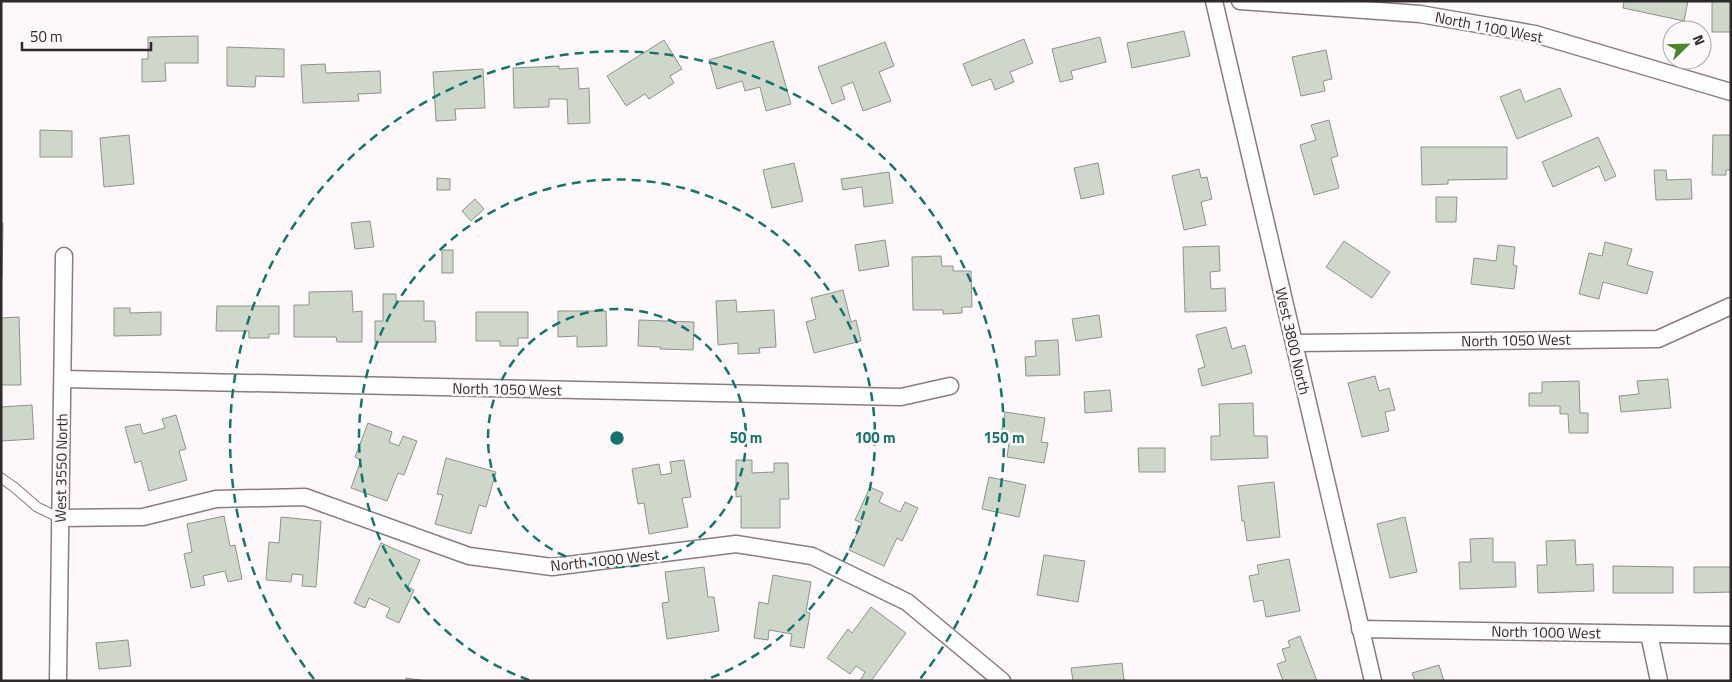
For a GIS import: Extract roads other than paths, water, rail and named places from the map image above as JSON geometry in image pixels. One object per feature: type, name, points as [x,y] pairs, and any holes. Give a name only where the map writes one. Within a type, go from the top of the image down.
[{"type":"street","name":"West 3800 North","points":[[1214,1],[1373,681]]},
{"type":"street","name":"North 1100 West","points":[[1240,1],[1420,14],[1535,34],[1731,92]]},
{"type":"street","name":"West 3550 North","points":[[58,681],[64,256]]},
{"type":"street","name":"North 1050 West","points":[[1294,343],[1658,339],[1731,306]]},
{"type":"street","name":"North 1050 West","points":[[63,380],[901,397],[950,386]]},
{"type":"street","name":"North 1000 West","points":[[60,518],[143,517],[216,499],[305,497],[469,556],[552,567],[736,544],[812,556],[907,602],[1002,681]]},
{"type":"street","name":"North 1000 West","points":[[1360,629],[1731,635]]},
{"type":"street","points":[[1649,634],[1659,681]]},
{"type":"lane","points":[[1,478],[37,507],[60,518]]}]
